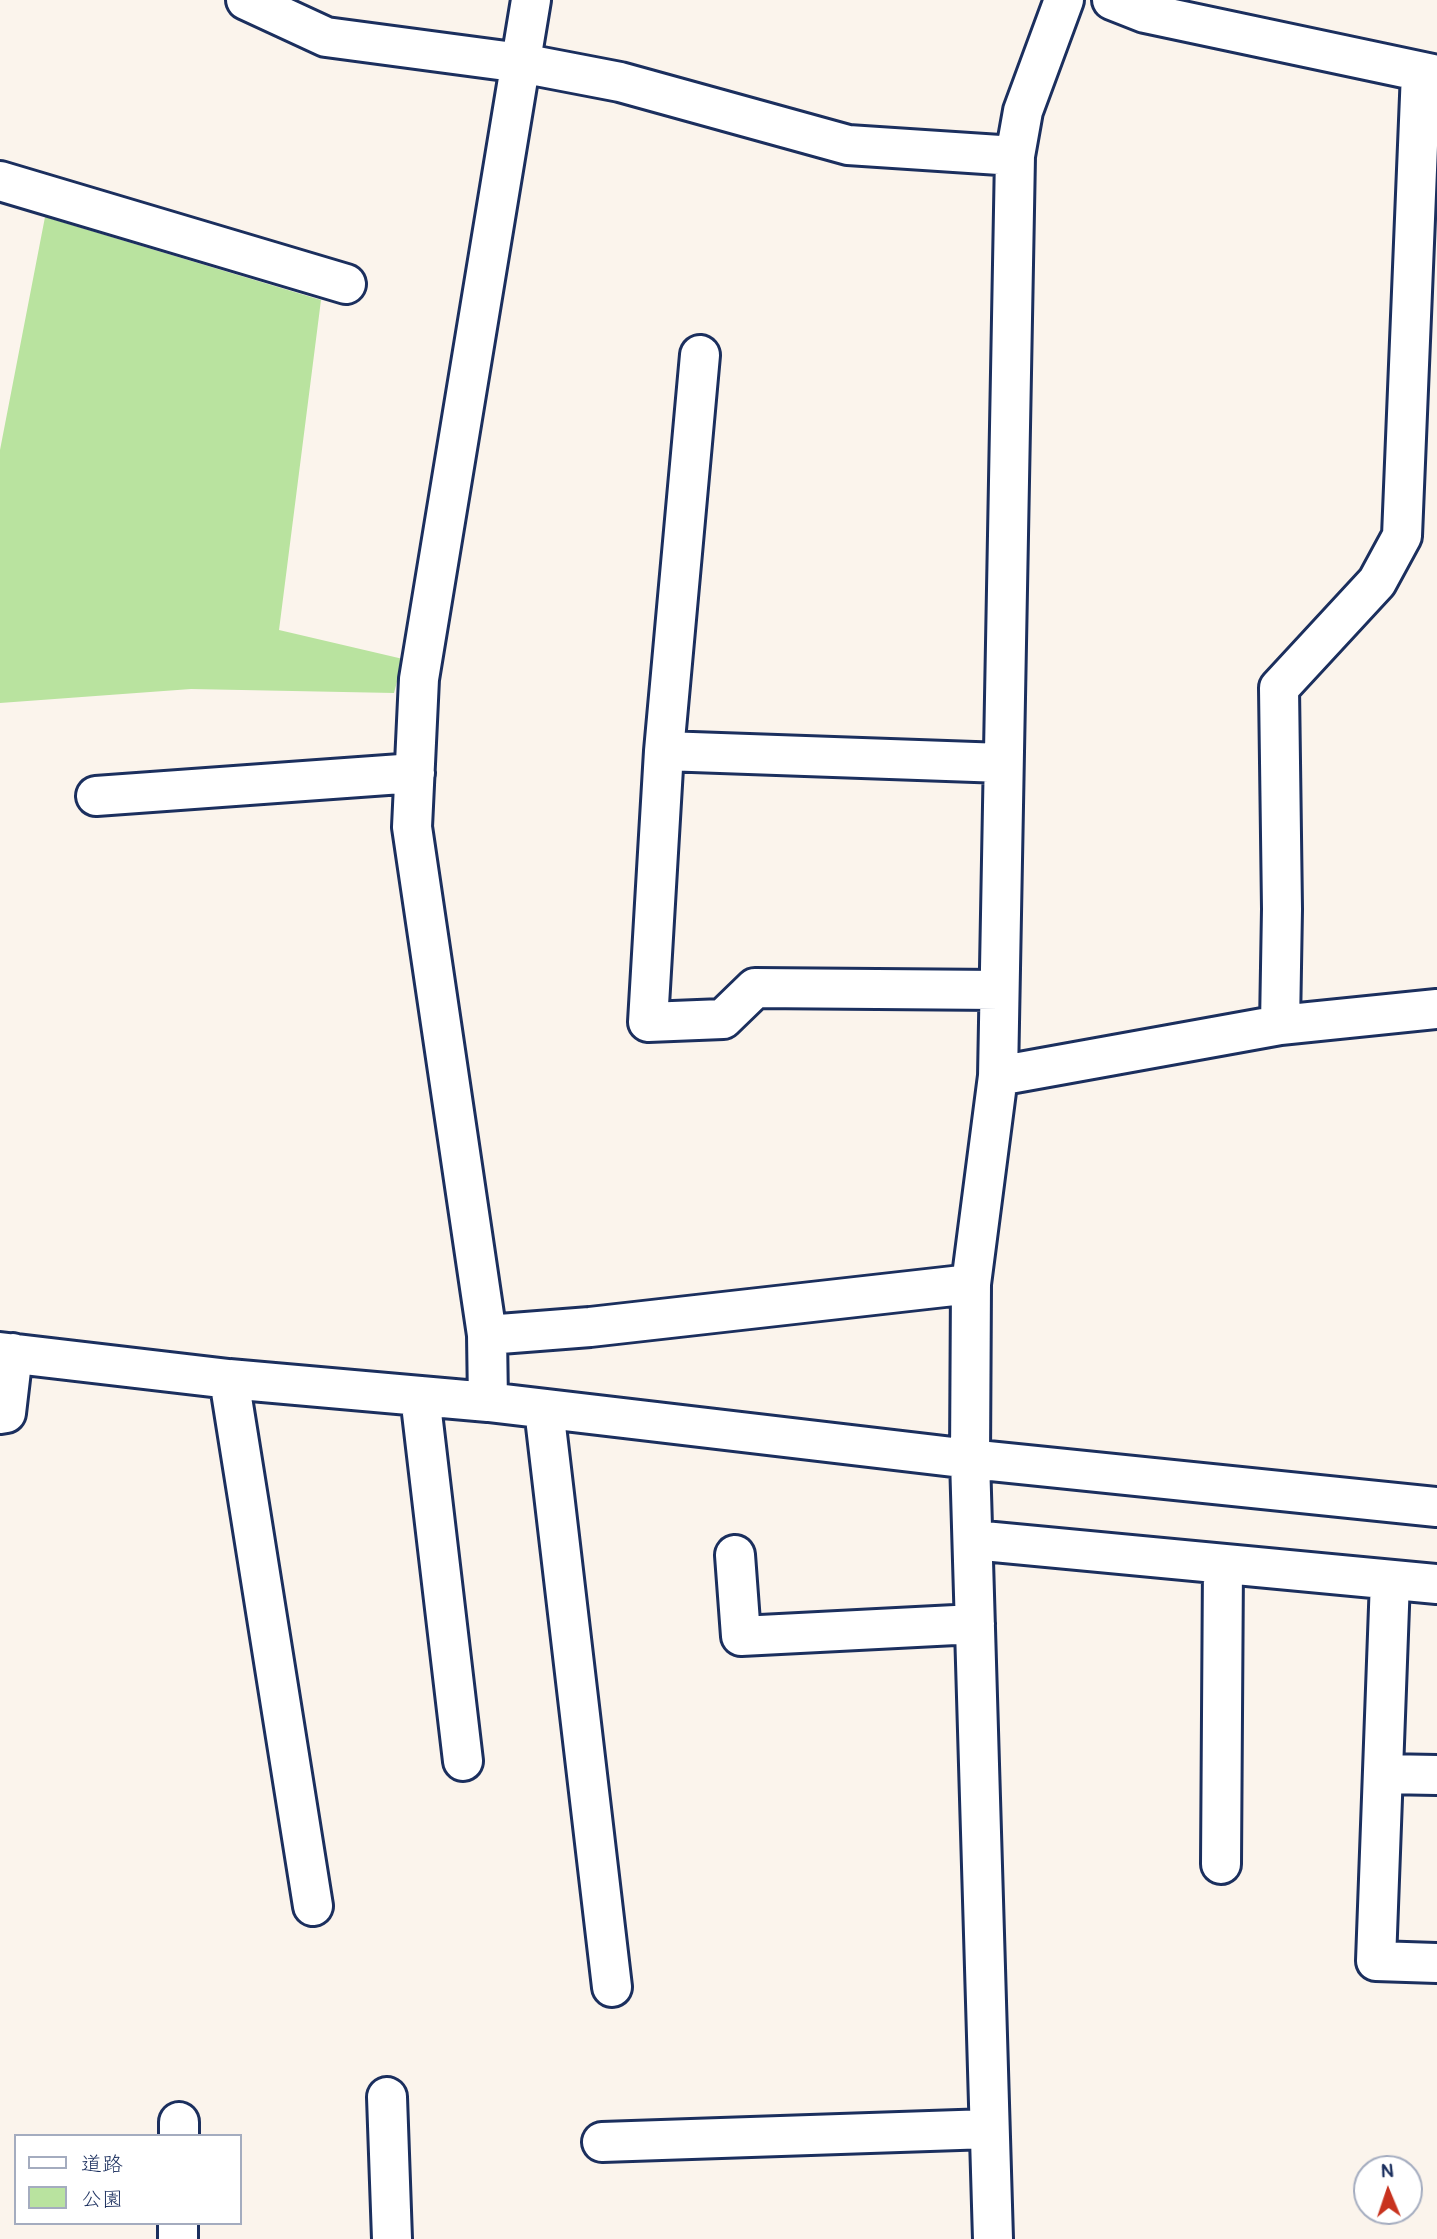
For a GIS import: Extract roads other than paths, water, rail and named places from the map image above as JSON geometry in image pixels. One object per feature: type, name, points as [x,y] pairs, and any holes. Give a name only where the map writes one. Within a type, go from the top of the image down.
[{"type":"street","points":[[246,0],[326,37],[521,63],[620,82],[848,145],[1014,156]]},
{"type":"street","points":[[488,1402],[487,1335],[412,827],[419,679],[531,0]]},
{"type":"street","points":[[993,2239],[971,1459],[971,1284],[998,1076],[1014,156],[1023,111],[1064,0]]},
{"type":"street","points":[[1112,0],[1145,13],[1429,73],[1402,536],[1377,582],[1279,688],[1282,909],[1280,1025]]},
{"type":"street","points":[[0,181],[346,284]]},
{"type":"street","points":[[700,355],[664,751],[648,1022],[723,1019],[755,988],[999,990]]},
{"type":"street","points":[[664,751],[1003,763]]},
{"type":"street","points":[[96,796],[415,773]]},
{"type":"street","points":[[998,1076],[1280,1025],[1437,1009]]},
{"type":"street","points":[[487,1335],[590,1327],[971,1284]]},
{"type":"street","points":[[0,1415],[6,1413],[6,1353],[229,1379],[488,1402],[971,1459],[1437,1507]]},
{"type":"street","points":[[229,1379],[313,1906]]},
{"type":"street","points":[[420,1396],[463,1761]]},
{"type":"street","points":[[544,1409],[612,1987]]},
{"type":"street","points":[[973,1540],[1437,1584]]},
{"type":"street","points":[[735,1555],[741,1636],[975,1623]]},
{"type":"street","points":[[1221,1864],[1223,1565]]},
{"type":"street","points":[[1390,1580],[1376,1961],[1437,1963]]},
{"type":"street","points":[[1383,1774],[1437,1775]]},
{"type":"street","points":[[387,2097],[392,2239]]},
{"type":"street","points":[[602,2142],[989,2129]]}]
